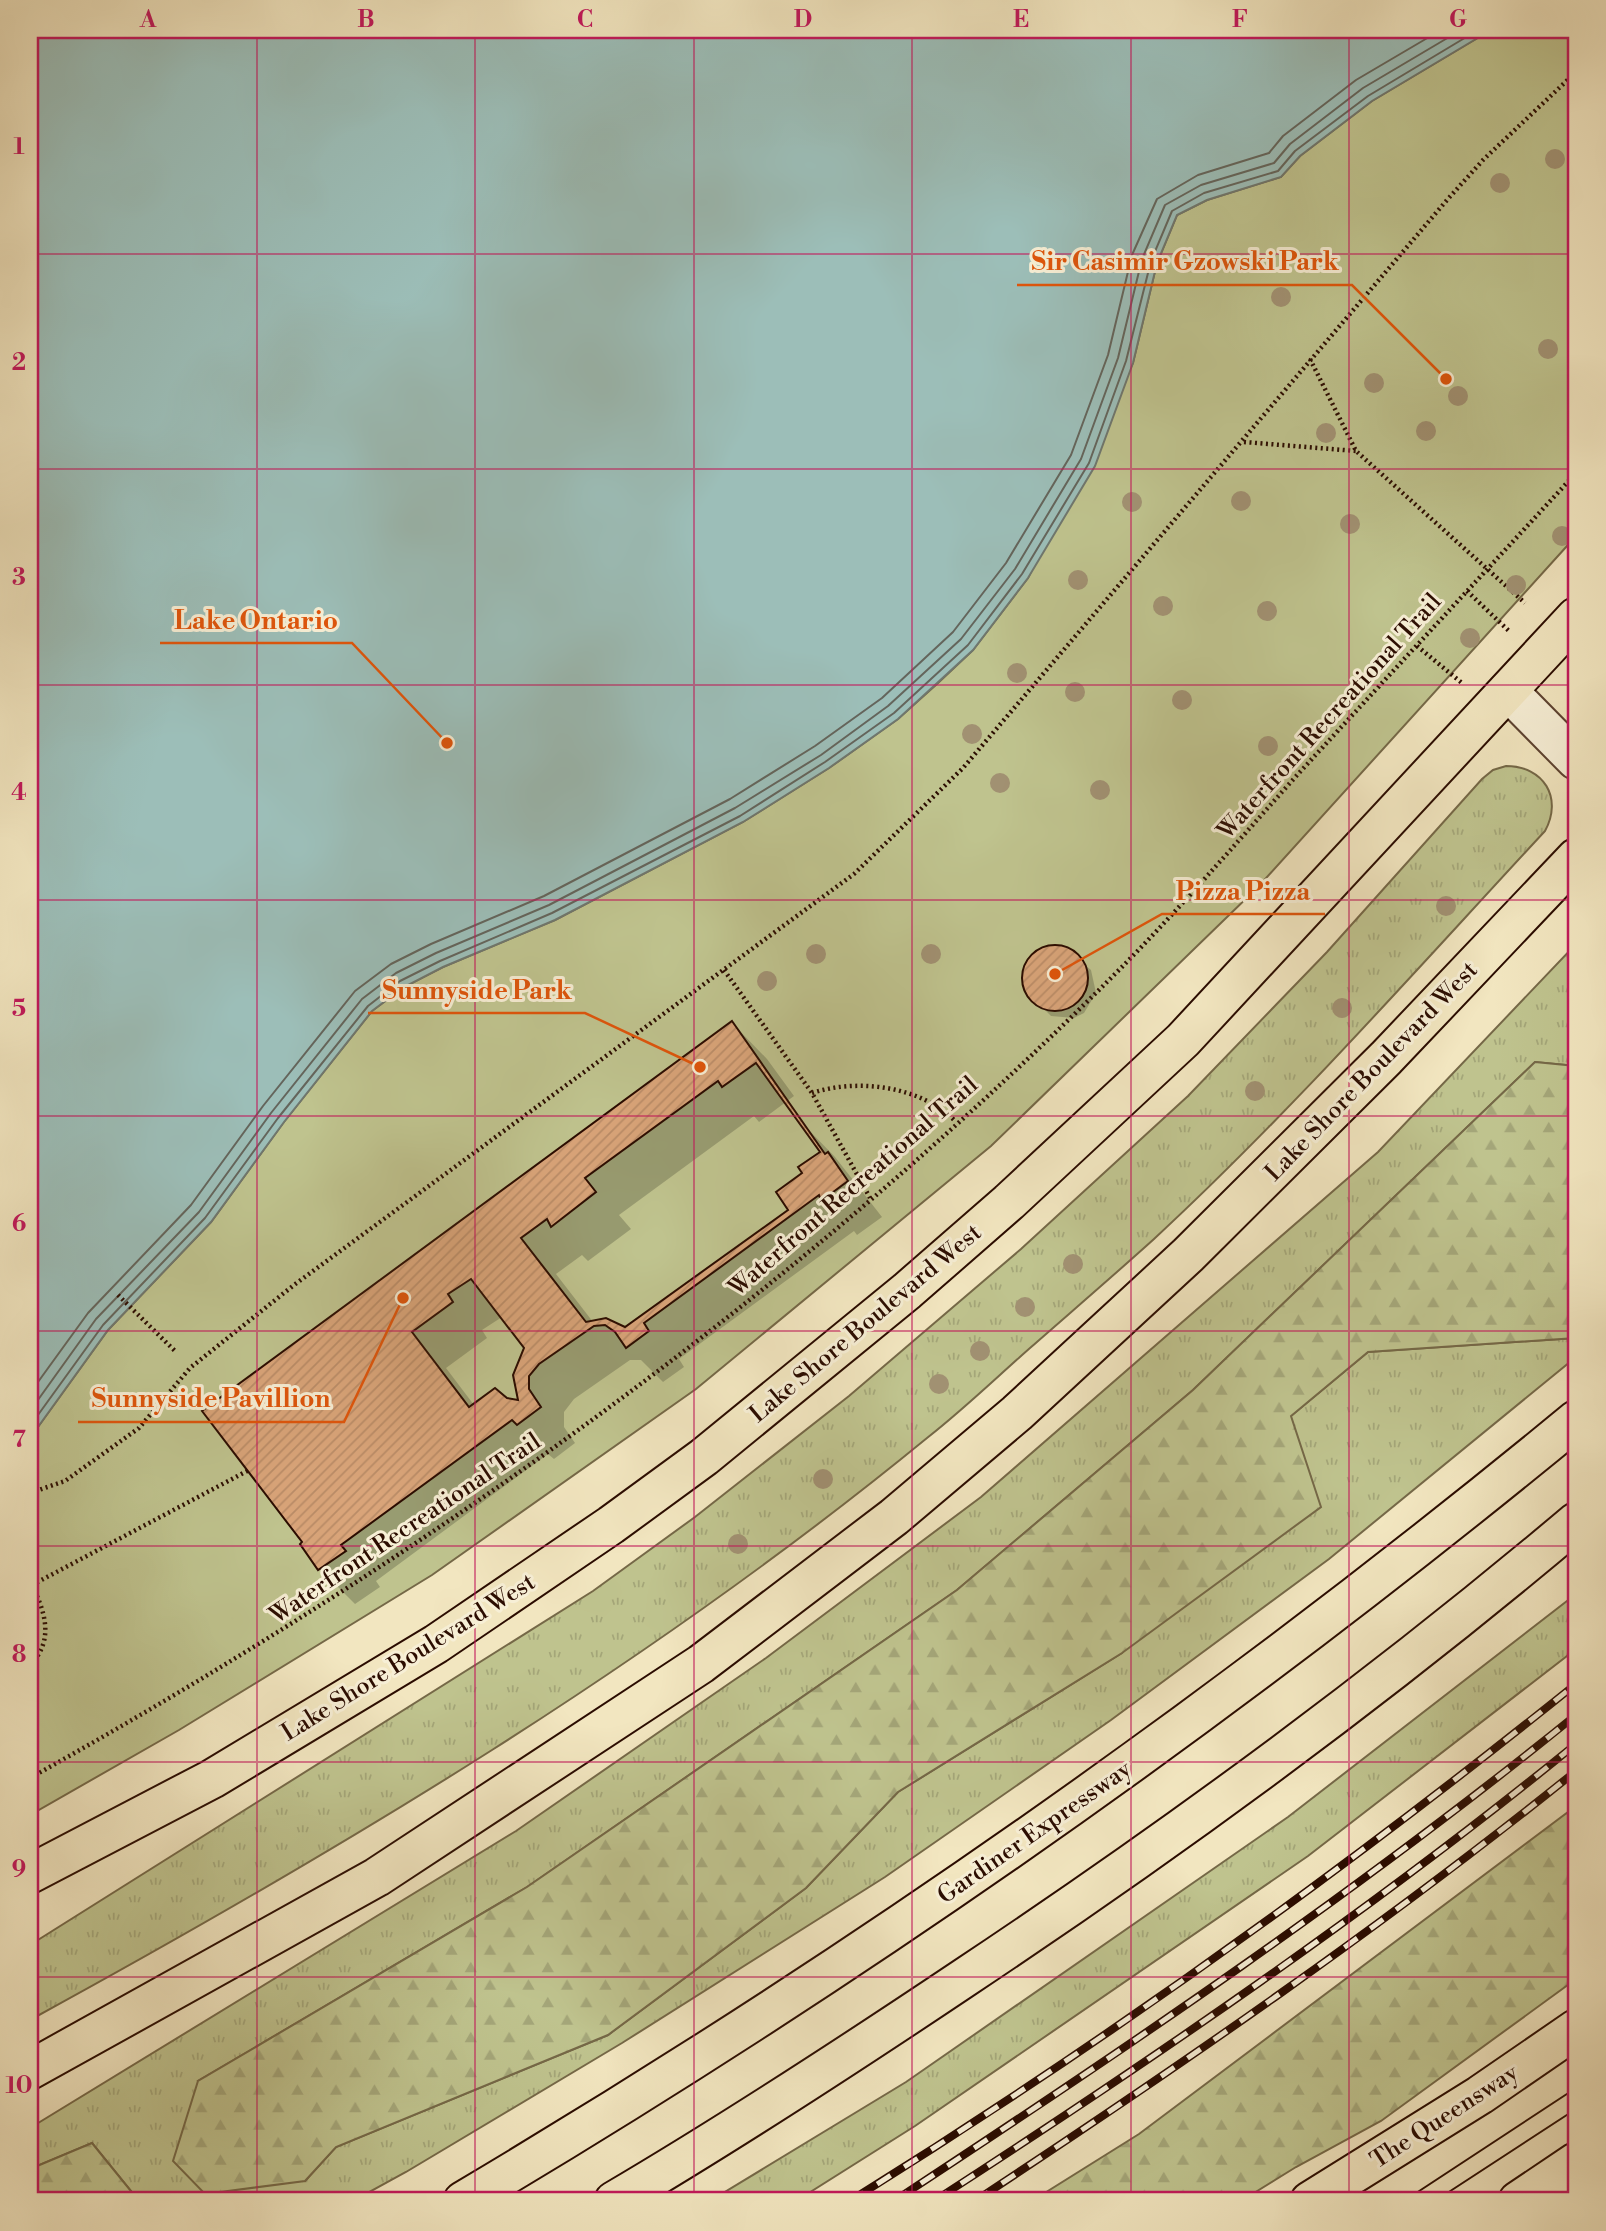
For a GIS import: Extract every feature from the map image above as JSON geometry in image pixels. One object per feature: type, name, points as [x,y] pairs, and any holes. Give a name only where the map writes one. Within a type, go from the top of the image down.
[{"type":"main road","name":"Lake Shore Boulevard West","points":[[30,1874],[212,1779],[436,1644],[611,1525],[715,1448],[999,1211],[1183,1040],[1576,617]]},
{"type":"main road","name":"Lake Shore Boulevard West","points":[[30,2070],[399,1862],[701,1664],[894,1517],[1017,1413],[1188,1255],[1386,1058],[1576,858]]},
{"type":"main road","name":"Gardiner Expressway","points":[[463,2201],[599,2120],[734,2034],[1037,1833],[1365,1590],[1576,1420]]},
{"type":"main road","points":[[614,2201],[864,2045],[1092,1893],[1299,1742],[1486,1598],[1576,1522]]},
{"type":"main road","name":"The Queensway","points":[[1310,2201],[1480,2095],[1576,2029]]},
{"type":"main road","points":[[1518,2201],[1576,2162]]},
{"type":"street","points":[[1508,691],[1576,760]]},
{"type":"path","points":[[30,1493],[65,1481],[139,1428],[190,1368],[294,1285],[854,874],[964,768],[1244,442],[1310,359],[1483,160],[1576,72]]},
{"type":"path","points":[[1310,359],[1356,451],[1525,603]]},
{"type":"path","points":[[1244,442],[1356,451]]},
{"type":"path","name":"Waterfront Recreational Trail","points":[[30,1778],[148,1712],[263,1642],[378,1570],[547,1455],[648,1380],[870,1198],[1110,979],[1576,473]]},
{"type":"path","points":[[1417,646],[1457,682],[1508,691],[1509,630],[1467,591]]},
{"type":"path","points":[[724,970],[812,1093],[870,1198]]},
{"type":"path","points":[[812,1093],[852,1084],[884,1088],[944,1109],[956,1122]]},
{"type":"path","points":[[118,1295],[176,1352]]},
{"type":"path","points":[[30,1665],[44,1644],[47,1627],[45,1609],[31,1583],[249,1470]]},
{"type":"green space","points":[[1491,30],[1576,30],[1576,536],[1258,887],[991,1146],[696,1389],[432,1575],[179,1730],[30,1815],[30,1438],[108,1330],[211,1222],[284,1122],[372,1011],[404,987],[443,967],[555,920],[743,822],[829,768],[898,719],[937,684],[973,650],[1028,578],[1133,363],[1157,263],[1177,215],[1207,200],[1281,177],[1300,156],[1372,101]]},
{"type":"green space","points":[[1506,766],[1531,772],[1546,786],[1552,807],[1545,831],[1255,1141],[1154,1239],[954,1416],[822,1521],[714,1601],[604,1677],[378,1821],[30,2020],[30,1945],[593,1591],[695,1517],[849,1396],[1021,1249],[1188,1096],[1327,952],[1482,779],[1493,770]]},
{"type":"green space","points":[[1576,944],[1576,1066],[1535,1062],[1193,1390],[957,1590],[527,1887],[198,2081],[305,2181],[336,2147],[608,2035],[806,1888],[898,1792],[1122,1653],[1291,1416],[1368,1352],[1576,1338],[1576,1357],[1329,1559],[1111,1720],[885,1877],[622,2043],[353,2201],[139,2201],[92,2143],[30,2169],[30,2128],[516,1831],[766,1658],[981,1497],[1378,1152]]},
{"type":"green space","points":[[1535,1062],[1576,1066],[1576,1338],[1368,1352],[1291,1416],[1321,1507],[1122,1653],[898,1792],[806,1888],[608,2035],[336,2147],[305,2181],[205,2194],[173,2161],[198,2081],[527,1887],[957,1590],[1193,1390]]},
{"type":"green space","points":[[1576,1594],[1576,1649],[1308,1856],[915,2126],[796,2201],[710,2201],[906,2082],[1288,1817]]},
{"type":"green space","points":[[1576,1806],[1576,1979],[1381,2121],[1296,2167],[1241,2201],[1032,2201],[1139,2134]]},
{"type":"green space","points":[[92,2143],[139,2201],[30,2201],[30,2169]]},
{"type":"water","points":[[30,30],[1491,30],[1372,101],[1300,156],[1281,177],[1207,200],[1177,215],[1157,263],[1133,363],[1095,466],[1028,578],[973,650],[898,719],[829,768],[743,822],[555,920],[443,967],[404,987],[372,1011],[284,1122],[211,1222],[108,1330],[30,1438]]},
{"type":"building","points":[[1048,945],[1062,945],[1074,950],[1083,959],[1088,978],[1086,991],[1079,1002],[1062,1011],[1048,1011],[1036,1006],[1027,997],[1022,985],[1022,971],[1027,959],[1036,950]]},
{"type":"building","points":[[732,1021],[825,1154],[828,1152],[848,1181],[821,1201],[819,1195],[644,1323],[649,1331],[626,1348],[615,1332],[605,1325],[594,1326],[539,1364],[529,1376],[529,1389],[541,1407],[517,1425],[512,1420],[341,1545],[346,1551],[318,1570],[300,1544],[302,1542],[202,1411]],"holes":[[[756,1063],[820,1152],[798,1167],[802,1173],[776,1192],[788,1210],[625,1327],[606,1318],[586,1322],[521,1238],[547,1219],[551,1227],[596,1192],[585,1178],[718,1081],[722,1087]],[[471,1279],[524,1348],[513,1375],[518,1400],[507,1398],[495,1388],[469,1407],[412,1332],[453,1302],[448,1294]]]},
{"type":"tram line","points":[[1404,2201],[1576,2088]]},
{"type":"tram line","points":[[1435,2201],[1576,2109]]},
{"type":"railway","points":[[850,2201],[1037,2080],[1221,1953],[1401,1821],[1576,1684]]},
{"type":"railway","points":[[894,2201],[1241,1967],[1411,1844],[1576,1715]]},
{"type":"railway","points":[[934,2201],[1099,2093],[1261,1981],[1421,1865],[1576,1744]]},
{"type":"railway","points":[[975,2201],[1129,2099],[1281,1993],[1430,1884],[1576,1771]]},
{"type":"place","name":"Sir Casimir Gzowski Park","points":[[1446,379]]},
{"type":"place","name":"Lake Ontario","points":[[447,743]]},
{"type":"place","name":"Pizza Pizza","points":[[1055,974]]},
{"type":"place","name":"Sunnyside Park","points":[[700,1067]]},
{"type":"place","name":"Sunnyside Pavillion","points":[[403,1298]]}]
